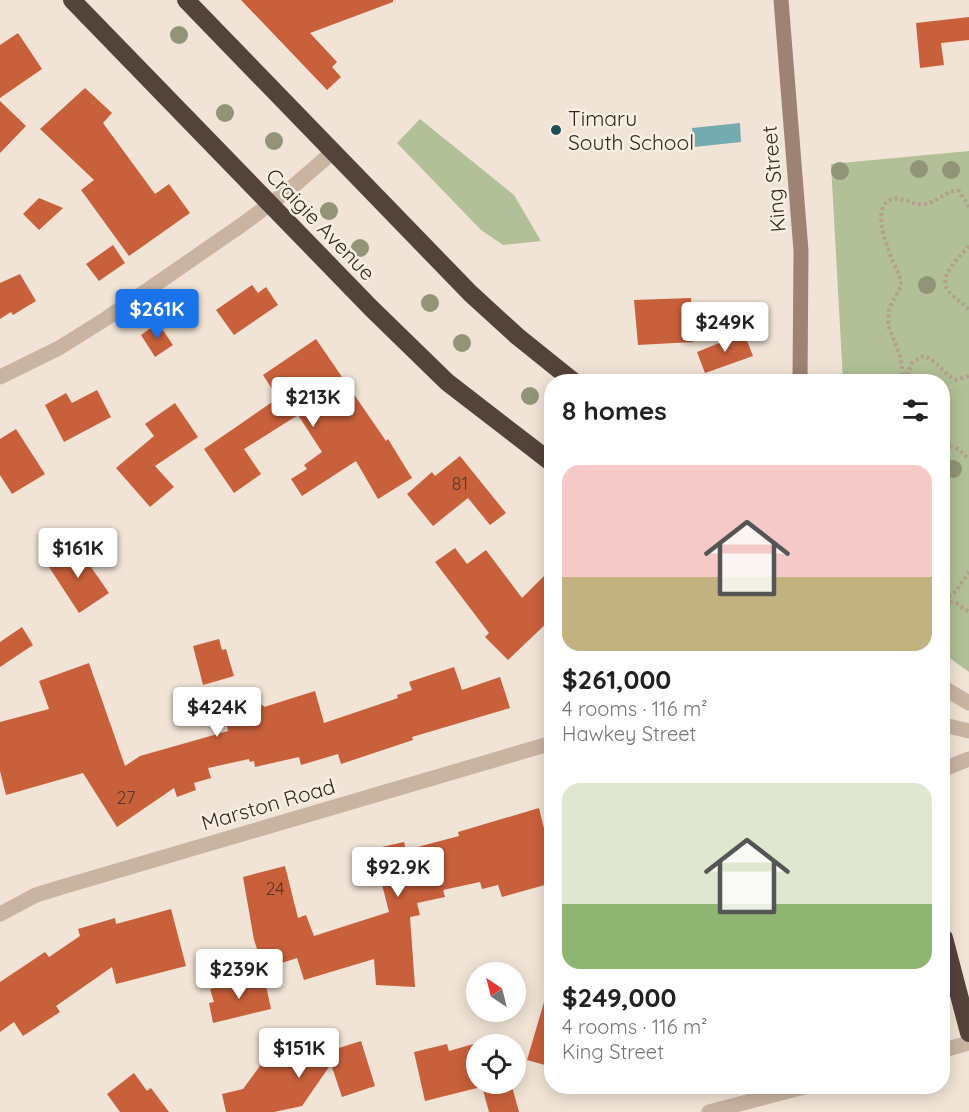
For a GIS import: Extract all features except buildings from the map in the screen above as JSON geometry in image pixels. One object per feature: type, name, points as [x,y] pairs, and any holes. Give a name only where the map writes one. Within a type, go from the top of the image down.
[{"type":"highway","name":"Craigie Avenue","points":[[72,0],[447,382],[544,457]]},
{"type":"highway","points":[[186,0],[470,293],[517,336],[564,374]]},
{"type":"highway","points":[[950,961],[969,1033]]},
{"type":"main road","name":"King Street","points":[[781,0],[801,251],[800,374]]},
{"type":"main road","name":"King Street","points":[[801,354],[805,374]]},
{"type":"street","points":[[0,377],[60,348],[107,318],[243,224],[269,202],[290,189],[334,151]]},
{"type":"street","points":[[950,692],[969,703]]},
{"type":"street","points":[[950,726],[969,731]]},
{"type":"street","name":"Marston Road","points":[[0,914],[36,895],[544,745]]},
{"type":"street","points":[[950,767],[969,759]]},
{"type":"street","points":[[950,1048],[969,1043]]},
{"type":"street","points":[[709,1112],[778,1094]]},
{"type":"path","points":[[903,374],[900,356],[888,325],[890,309],[901,286],[901,280],[883,237],[882,216],[885,205],[890,200],[898,199],[927,204],[954,190],[959,191],[969,207]]},
{"type":"path","points":[[969,246],[947,272],[945,280],[945,287],[950,294],[969,310]]},
{"type":"path","points":[[907,374],[912,363],[923,356],[936,361],[947,374]]},
{"type":"path","points":[[950,377],[956,380],[969,376]]},
{"type":"path","points":[[950,446],[958,449],[969,459]]},
{"type":"path","points":[[950,596],[969,572]]},
{"type":"path","points":[[950,602],[956,603],[969,612]]},
{"type":"green space","points":[[420,119],[514,195],[541,241],[503,245],[481,230],[397,143]]},
{"type":"green space","points":[[969,151],[969,672],[950,658],[950,374],[843,374],[831,164]]},
{"type":"water","points":[[740,123],[741,142],[694,147],[692,128]]},
{"type":"place","name":"Timaru South School","points":[[556,130]]}]
